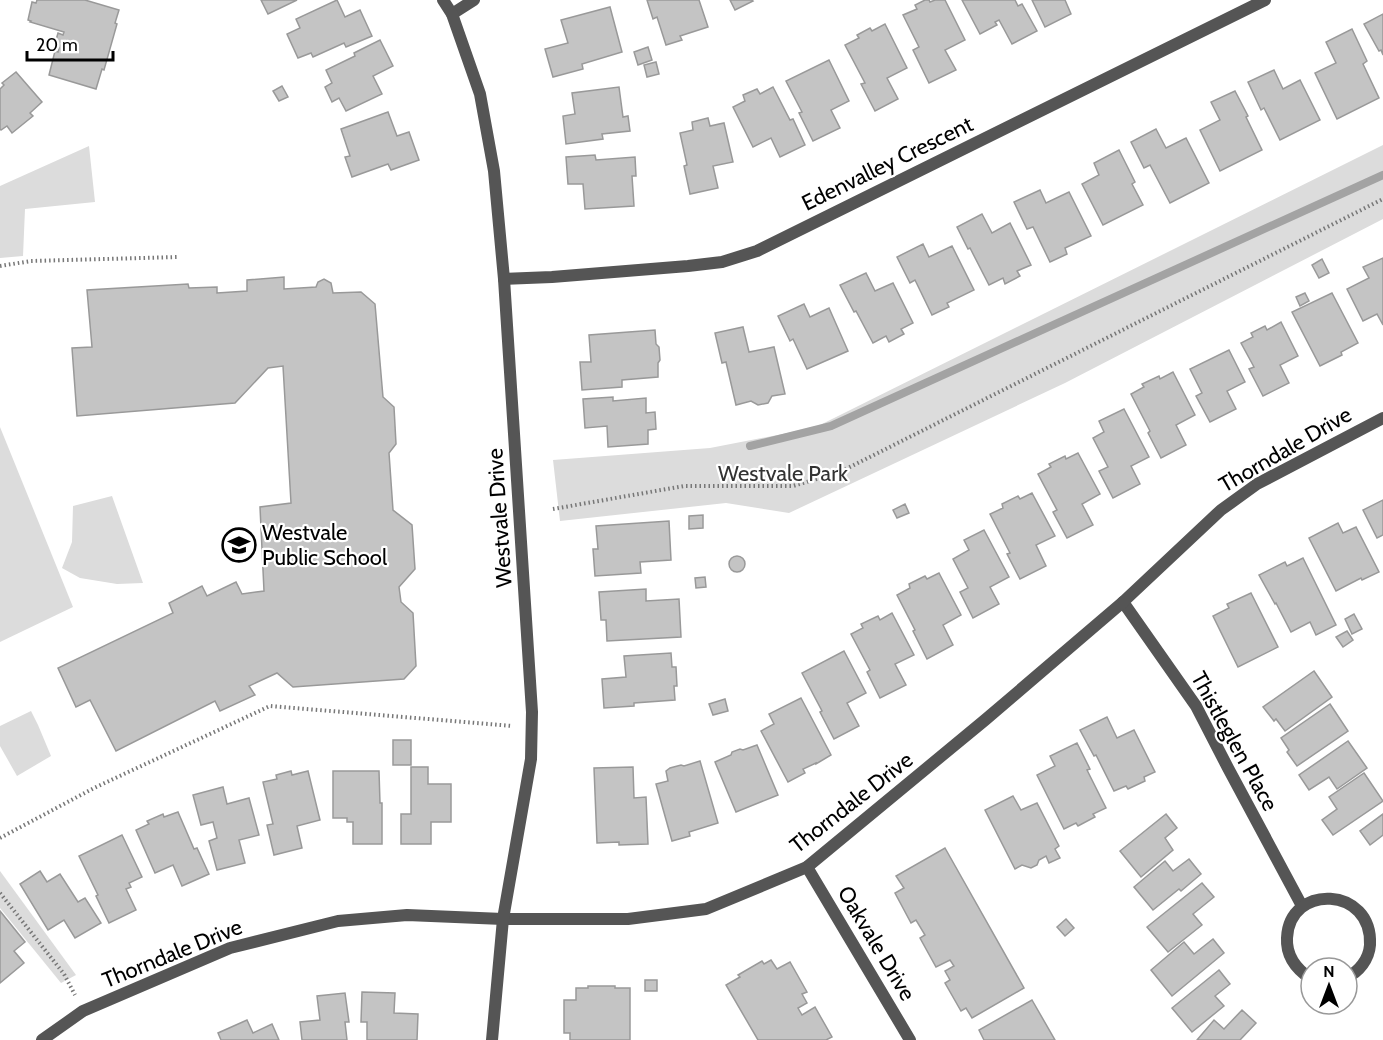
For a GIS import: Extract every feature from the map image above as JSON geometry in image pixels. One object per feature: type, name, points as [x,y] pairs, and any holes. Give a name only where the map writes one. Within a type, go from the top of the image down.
[{"type":"street","name":"Westvale Drive","points":[[443,0],[453,14],[480,94],[494,171],[504,279],[532,712],[531,759],[503,919],[492,1040]]},
{"type":"street","points":[[453,14],[474,0]]},
{"type":"street","name":"Edenvalley Crescent","points":[[504,279],[700,265],[722,262],[757,251],[1265,0]]},
{"type":"street","name":"Thorndale Drive","points":[[42,1040],[83,1011],[230,948],[338,921],[406,915],[503,919],[628,919],[706,909],[807,867],[986,720],[1123,602],[1221,510],[1257,484],[1383,418]]},
{"type":"street","name":"Thistleglen Place","points":[[1123,602],[1197,706],[1302,906]]},
{"type":"street","name":"Oakvale Drive","points":[[807,867],[910,1040]]},
{"type":"street","points":[[1299,971],[1291,960],[1286,946],[1287,931],[1293,917],[1302,906],[1314,900],[1329,898],[1350,904],[1361,913],[1366,921],[1370,935],[1370,950],[1366,960],[1359,968]]},
{"type":"path","points":[[553,509],[684,486],[793,486],[840,472],[1383,199]]},
{"type":"path","points":[[0,266],[31,261],[178,257]]},
{"type":"path","points":[[0,838],[94,788],[270,706],[532,727]]},
{"type":"path","points":[[0,893],[64,974],[83,1011]]},
{"type":"green space","name":"Westvale Park","points":[[1383,145],[1383,219],[1065,383],[789,513],[726,503],[560,521],[553,460],[710,448],[814,428]]},
{"type":"green space","points":[[89,146],[95,202],[25,209],[23,256],[0,258],[0,186]]},
{"type":"green space","points":[[0,427],[73,607],[0,642]]},
{"type":"green space","points":[[112,496],[143,583],[117,584],[80,578],[62,568],[72,542],[73,506]]},
{"type":"green space","points":[[31,711],[51,756],[17,776],[0,746],[0,726]]},
{"type":"green space","points":[[0,871],[76,975],[61,983],[0,908]]},
{"type":"building","points":[[37,0],[85,0],[119,10],[104,70],[102,69],[96,89],[49,75],[55,51],[58,52],[59,48],[54,47],[58,33],[63,35],[64,32],[28,20],[32,2],[36,3]]},
{"type":"building","points":[[261,0],[297,0],[268,14]]},
{"type":"building","points":[[337,0],[345,17],[360,10],[372,36],[346,47],[344,43],[313,57],[311,53],[298,58],[287,34],[300,28],[296,19]]},
{"type":"building","points":[[647,0],[699,0],[708,27],[680,36],[682,40],[666,45],[657,17],[653,19]]},
{"type":"building","points":[[730,0],[752,0],[753,1],[735,10]]},
{"type":"building","points":[[925,0],[930,2],[945,0],[965,40],[945,50],[956,70],[929,83],[913,50],[919,47],[903,15],[917,9],[915,5]]},
{"type":"building","points":[[962,0],[1015,0],[1018,6],[1022,4],[1037,31],[1012,44],[999,20],[995,22],[997,25],[980,34]]},
{"type":"building","points":[[1032,0],[1065,0],[1071,14],[1045,27]]},
{"type":"building","points":[[610,7],[622,52],[582,64],[583,69],[553,77],[545,49],[568,43],[561,20]]},
{"type":"building","points":[[1383,14],[1383,55],[1364,24]]},
{"type":"building","points":[[885,24],[907,68],[887,78],[898,99],[875,111],[861,84],[865,83],[845,45],[859,38],[857,35],[870,28],[872,31]]},
{"type":"building","points":[[1352,29],[1367,61],[1363,64],[1379,98],[1337,119],[1315,73],[1336,63],[1326,42]]},
{"type":"building","points":[[380,40],[393,66],[373,76],[382,94],[346,111],[339,98],[332,102],[325,87],[332,83],[326,70],[355,56],[354,53]]},
{"type":"building","points":[[648,47],[652,60],[638,65],[634,52]]},
{"type":"building","points":[[829,60],[849,101],[831,110],[840,128],[813,141],[799,113],[802,112],[786,81]]},
{"type":"building","points":[[656,62],[659,74],[647,77],[644,65]]},
{"type":"building","points":[[1274,70],[1283,89],[1300,80],[1320,120],[1280,140],[1264,108],[1261,110],[1248,82]]},
{"type":"building","points":[[16,72],[42,102],[30,113],[33,116],[12,133],[7,126],[0,129],[0,89],[4,85],[2,83]]},
{"type":"building","points":[[282,86],[288,97],[279,101],[273,91]]},
{"type":"building","points":[[619,87],[623,117],[628,116],[630,131],[602,134],[603,139],[566,144],[563,116],[575,114],[572,93]]},
{"type":"building","points":[[773,87],[790,120],[793,119],[805,145],[780,157],[771,138],[753,147],[733,107],[745,101],[743,95],[757,89],[760,94]]},
{"type":"building","points":[[1235,91],[1262,150],[1220,171],[1200,130],[1220,120],[1211,102]]},
{"type":"building","points":[[388,112],[397,136],[409,132],[419,160],[391,170],[388,164],[352,177],[345,157],[350,156],[341,129]]},
{"type":"building","points":[[708,118],[710,126],[724,123],[733,162],[713,166],[718,188],[690,194],[680,133],[693,130],[692,122]]},
{"type":"building","points":[[1156,129],[1166,148],[1186,138],[1209,183],[1170,203],[1150,165],[1144,168],[1131,142]]},
{"type":"building","points":[[1119,150],[1135,182],[1132,184],[1143,205],[1103,225],[1082,184],[1099,175],[1094,163]]},
{"type":"building","points":[[595,155],[596,160],[635,157],[636,176],[632,176],[634,206],[585,209],[583,184],[568,184],[566,157]]},
{"type":"building","points":[[1040,190],[1046,203],[1069,192],[1091,236],[1065,248],[1067,254],[1050,262],[1033,227],[1027,229],[1014,202]]},
{"type":"building","points":[[982,214],[992,233],[1010,223],[1031,265],[1017,271],[1020,276],[1005,284],[1003,278],[989,285],[957,227]]},
{"type":"building","points":[[923,244],[929,257],[952,246],[974,290],[947,303],[949,307],[932,315],[915,280],[910,283],[897,257]]},
{"type":"building","points":[[1383,258],[1383,325],[1377,314],[1363,321],[1347,289],[1369,278],[1363,267]]},
{"type":"building","points":[[1322,259],[1329,273],[1319,278],[1312,265]]},
{"type":"building","points":[[866,273],[875,291],[893,283],[913,323],[901,329],[904,334],[889,342],[886,336],[873,343],[840,285]]},
{"type":"building","points":[[284,277],[284,289],[316,287],[318,282],[324,279],[331,283],[333,293],[361,292],[375,304],[383,397],[394,407],[396,444],[389,453],[393,510],[412,525],[415,569],[399,587],[401,602],[413,613],[416,666],[404,679],[293,687],[277,673],[249,686],[255,695],[220,711],[215,701],[116,751],[90,700],[76,707],[58,668],[173,613],[169,603],[202,586],[207,596],[236,582],[242,594],[264,591],[260,507],[291,503],[283,366],[268,368],[235,403],[77,416],[72,348],[92,347],[87,290],[188,284],[189,288],[217,287],[217,293],[247,291],[247,280]]},
{"type":"building","points":[[1305,293],[1309,301],[1300,306],[1296,297]]},
{"type":"building","points":[[1332,293],[1358,343],[1341,352],[1342,355],[1320,366],[1292,312]]},
{"type":"building","points":[[804,304],[810,317],[829,308],[848,351],[807,369],[793,339],[790,341],[778,316]]},
{"type":"building","points":[[1281,322],[1298,356],[1280,365],[1289,383],[1263,396],[1249,369],[1254,367],[1241,343],[1253,337],[1251,333],[1265,326],[1267,330]]},
{"type":"building","points":[[743,327],[749,352],[774,347],[785,394],[772,396],[768,403],[758,405],[751,401],[736,405],[726,362],[722,363],[715,333]]},
{"type":"building","points":[[655,330],[660,360],[658,377],[622,380],[622,387],[582,390],[580,362],[591,362],[589,335]]},
{"type":"building","points":[[1229,350],[1245,382],[1227,391],[1236,409],[1210,422],[1196,396],[1202,393],[1190,369]]},
{"type":"building","points":[[1173,372],[1195,415],[1176,425],[1186,445],[1161,458],[1131,394],[1144,387],[1142,384],[1159,376],[1160,379]]},
{"type":"building","points":[[613,397],[613,401],[646,398],[646,413],[655,412],[656,429],[648,430],[648,444],[608,447],[607,426],[585,428],[583,399]]},
{"type":"building","points":[[1124,409],[1149,457],[1131,466],[1140,484],[1113,498],[1099,471],[1108,467],[1093,438],[1104,432],[1099,421]]},
{"type":"building","points":[[1078,453],[1100,494],[1082,504],[1093,525],[1067,538],[1053,512],[1057,510],[1038,474],[1051,467],[1049,464],[1065,456],[1066,459]]},
{"type":"building","points":[[1032,493],[1055,536],[1036,545],[1046,566],[1020,579],[1007,554],[1010,553],[990,514],[1003,508],[1002,504],[1018,496],[1020,499]]},
{"type":"building","points":[[1383,500],[1383,535],[1377,538],[1363,510]]},
{"type":"building","points":[[905,504],[909,513],[897,518],[893,510]]},
{"type":"building","points":[[703,515],[703,528],[689,529],[689,516]]},
{"type":"building","points":[[669,521],[671,560],[640,562],[641,573],[595,576],[593,549],[598,549],[596,526]]},
{"type":"building","points":[[1338,523],[1343,533],[1356,527],[1379,572],[1336,591],[1309,538]]},
{"type":"building","points":[[984,530],[1009,577],[990,587],[999,604],[973,618],[960,592],[968,588],[953,559],[969,550],[964,540]]},
{"type":"building","points":[[734,556],[740,556],[745,564],[743,570],[734,572],[729,567],[729,561]]},
{"type":"building","points":[[1303,558],[1336,625],[1316,635],[1310,622],[1291,632],[1259,575],[1285,562],[1287,566]]},
{"type":"building","points":[[939,573],[961,615],[943,625],[953,645],[927,659],[897,595],[910,588],[909,584],[925,576],[927,579]]},
{"type":"building","points":[[705,577],[706,587],[696,588],[695,578]]},
{"type":"building","points":[[646,589],[646,601],[679,599],[681,637],[607,641],[606,620],[601,620],[599,592]]},
{"type":"building","points":[[1251,593],[1278,647],[1238,667],[1213,616],[1229,608],[1227,604]]},
{"type":"building","points":[[892,613],[914,655],[895,664],[906,685],[880,698],[867,672],[870,670],[851,634],[863,628],[861,624],[878,616],[880,620]]},
{"type":"building","points":[[1354,614],[1362,629],[1352,634],[1345,619]]},
{"type":"building","points":[[1347,631],[1353,640],[1343,647],[1336,637]]},
{"type":"building","points":[[844,651],[866,693],[847,703],[859,726],[834,739],[802,673]]},
{"type":"building","points":[[671,653],[672,667],[676,667],[675,700],[604,708],[602,679],[626,677],[624,656]]},
{"type":"building","points":[[1314,671],[1332,697],[1285,731],[1263,707]]},
{"type":"building","points":[[801,698],[831,755],[803,769],[805,773],[788,782],[761,731],[774,724],[769,714]]},
{"type":"building","points":[[725,699],[728,711],[713,715],[709,704]]},
{"type":"building","points":[[1330,704],[1348,731],[1297,766],[1281,738]]},
{"type":"building","points":[[1107,717],[1117,738],[1134,730],[1155,772],[1144,777],[1145,781],[1128,789],[1126,786],[1114,791],[1096,755],[1094,756],[1080,730]]},
{"type":"building","points":[[393,740],[411,740],[411,765],[393,765]]},
{"type":"building","points":[[1348,741],[1367,768],[1337,789],[1329,777],[1309,790],[1299,775]]},
{"type":"building","points":[[1077,743],[1090,769],[1087,770],[1106,808],[1093,814],[1095,817],[1078,826],[1076,823],[1064,829],[1037,775],[1055,766],[1050,756]]},
{"type":"building","points":[[757,745],[778,795],[736,812],[715,762],[731,755],[732,752]]},
{"type":"building","points":[[700,761],[718,823],[689,832],[690,836],[672,841],[656,784],[668,781],[666,771],[670,768]]},
{"type":"building","points":[[411,767],[428,767],[428,784],[451,784],[451,822],[431,822],[431,844],[401,844],[401,814],[411,814]]},
{"type":"building","points":[[633,767],[634,798],[646,797],[648,844],[597,843],[594,768]]},
{"type":"building","points":[[291,771],[292,775],[308,771],[320,820],[297,826],[302,848],[274,855],[267,825],[273,824],[263,782],[277,779],[276,775]]},
{"type":"building","points":[[333,771],[379,771],[382,844],[353,844],[353,822],[347,822],[347,818],[333,818]]},
{"type":"building","points":[[1364,773],[1383,801],[1333,835],[1322,820],[1337,809],[1329,797]]},
{"type":"building","points":[[223,787],[227,804],[249,798],[259,835],[239,840],[245,863],[217,870],[209,841],[217,838],[213,822],[201,825],[193,795]]},
{"type":"building","points":[[1013,796],[1021,810],[1037,803],[1059,846],[1055,849],[1060,858],[1049,863],[1046,856],[1031,868],[1022,865],[1015,869],[985,810]]},
{"type":"building","points":[[178,812],[194,849],[197,848],[209,874],[182,886],[173,865],[155,873],[136,830],[149,824],[147,821],[163,814],[164,817]]},
{"type":"building","points":[[1166,814],[1177,828],[1165,838],[1173,850],[1141,877],[1120,851]]},
{"type":"building","points":[[1383,814],[1383,835],[1370,845],[1360,831]]},
{"type":"building","points":[[122,835],[142,877],[129,883],[131,887],[126,889],[136,910],[109,923],[79,856]]},
{"type":"building","points":[[945,848],[1024,988],[972,1018],[966,1008],[961,1011],[945,983],[950,980],[945,971],[954,966],[950,960],[936,967],[920,938],[925,935],[916,920],[911,923],[895,893],[904,888],[896,876]]},
{"type":"building","points":[[1189,859],[1201,874],[1153,910],[1134,887],[1165,861],[1173,871]]},
{"type":"building","points":[[40,871],[47,882],[60,874],[78,902],[85,898],[101,923],[75,938],[64,920],[48,930],[20,884]]},
{"type":"building","points":[[1202,883],[1214,897],[1193,914],[1202,925],[1168,952],[1147,927]]},
{"type":"building","points":[[0,911],[25,942],[14,951],[24,963],[0,983]]},
{"type":"building","points":[[1066,919],[1074,928],[1065,936],[1057,927]]},
{"type":"building","points":[[1213,939],[1224,953],[1172,996],[1151,970],[1184,942],[1194,954]]},
{"type":"building","points":[[771,960],[777,969],[790,962],[807,992],[802,994],[807,1003],[798,1008],[802,1015],[815,1007],[832,1037],[826,1040],[758,1040],[726,985],[762,961],[764,964]]},
{"type":"building","points":[[1219,970],[1230,984],[1215,996],[1224,1006],[1192,1032],[1172,1008]]},
{"type":"building","points":[[645,980],[657,980],[657,991],[645,991]]},
{"type":"building","points":[[588,986],[630,988],[630,1040],[570,1040],[570,1033],[564,1033],[564,1000],[576,1000],[576,988],[588,988]]},
{"type":"building","points":[[362,992],[395,993],[394,1013],[418,1014],[417,1040],[367,1040],[367,1022],[361,1022]]},
{"type":"building","points":[[345,993],[349,1022],[345,1022],[347,1040],[302,1040],[300,1022],[320,1020],[317,996]]},
{"type":"building","points":[[1032,1000],[1055,1040],[984,1040],[979,1030]]},
{"type":"building","points":[[1242,1010],[1256,1023],[1240,1040],[1197,1040],[1214,1020],[1224,1029]]},
{"type":"building","points":[[247,1020],[253,1033],[272,1024],[279,1040],[221,1040],[218,1033]]},
{"type":"waterway","points":[[750,446],[831,426],[1383,175]]},
{"type":"place","name":"Westvale Public School","points":[[239,545]]}]
